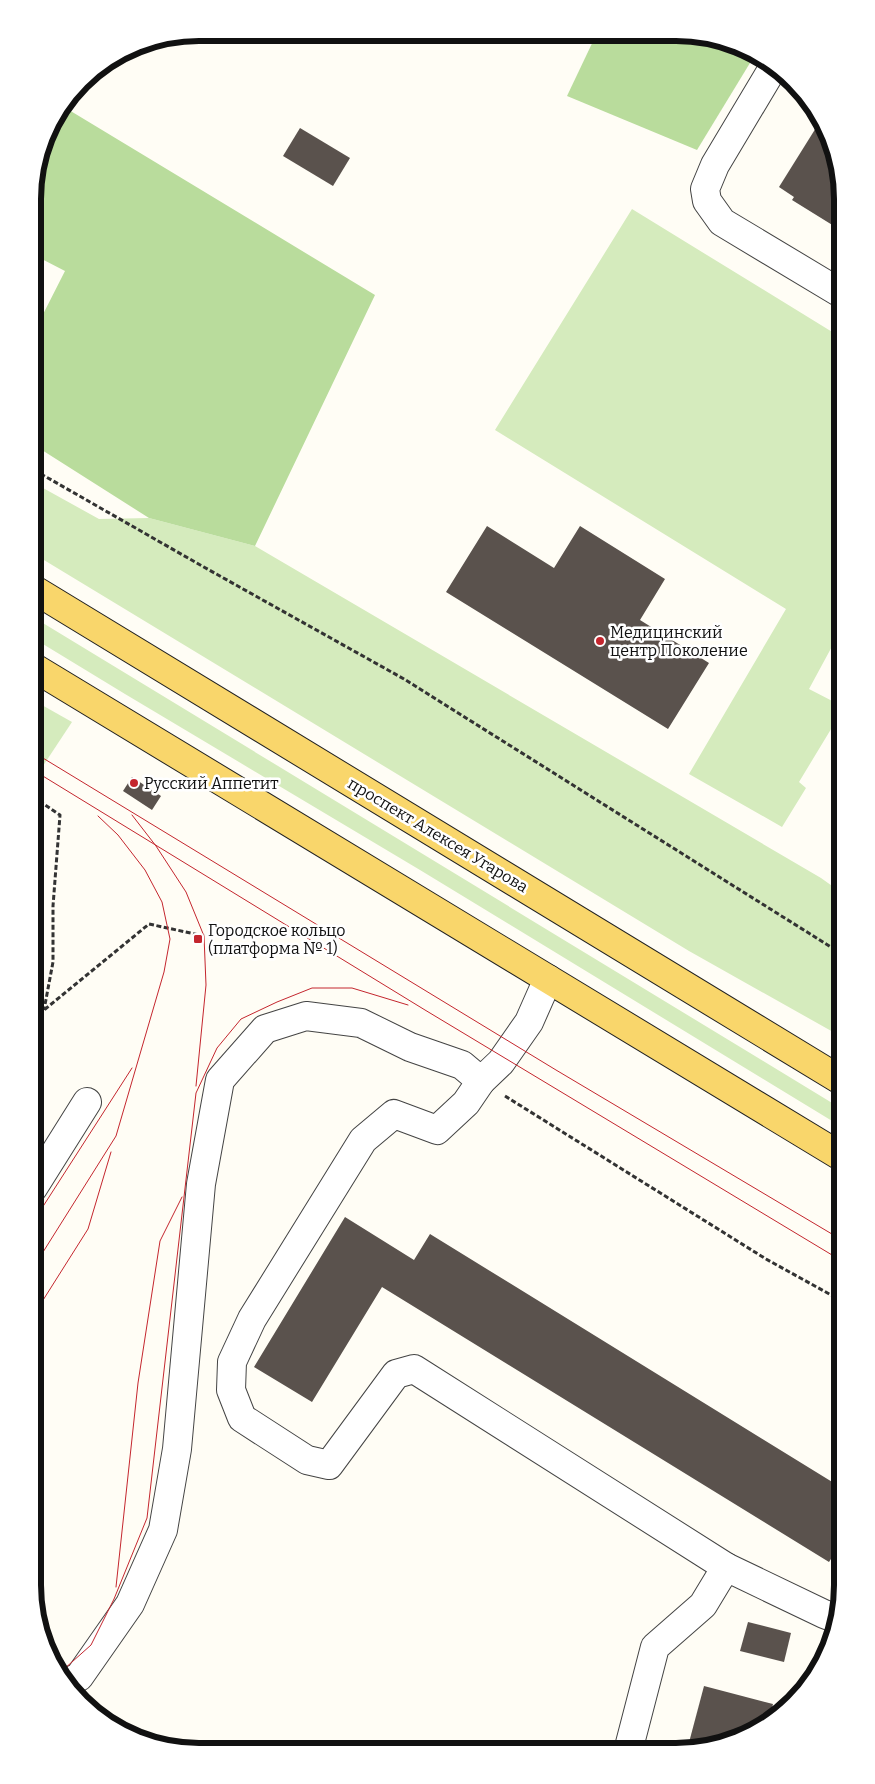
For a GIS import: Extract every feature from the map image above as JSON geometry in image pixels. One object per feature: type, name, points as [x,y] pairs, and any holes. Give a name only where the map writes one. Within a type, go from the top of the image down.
[{"type":"main road","name":"проспект Алексея Угарова","points":[[42,595],[833,1076]]},
{"type":"main road","points":[[42,671],[833,1152]]},
{"type":"lane","points":[[770,73],[715,165],[705,189],[707,200],[722,222],[834,289]]},
{"type":"lane","points":[[548,979],[529,1022],[501,1062],[481,1081],[442,1134],[394,1114],[363,1140],[252,1319],[232,1362],[231,1390],[242,1418],[307,1460],[329,1465],[396,1374],[414,1369],[726,1567],[831,1617]]},
{"type":"lane","points":[[74,1680],[79,1678],[130,1604],[163,1530],[177,1449],[201,1184],[220,1080],[265,1029],[306,1016],[361,1023],[410,1047],[462,1065],[481,1081]]},
{"type":"lane","points":[[41,1175],[87,1102]]},
{"type":"lane","points":[[630,1743],[655,1647],[703,1605],[726,1567]]},
{"type":"path","points":[[42,474],[404,679],[833,949]]},
{"type":"path","points":[[42,803],[60,815],[53,906],[53,962],[44,1010]]},
{"type":"path","points":[[41,1012],[149,924],[204,936]]},
{"type":"path","points":[[481,1081],[766,1259],[833,1296]]},
{"type":"green space","points":[[593,41],[675,41],[706,44],[726,50],[751,61],[697,150],[567,96]]},
{"type":"green space","points":[[69,110],[375,295],[255,546],[149,518],[42,450],[42,316],[65,271],[42,259],[42,189],[47,159],[53,139]]},
{"type":"green space","points":[[632,209],[834,333],[834,643],[809,689],[834,702],[834,725],[799,782],[806,788],[782,827],[689,774],[786,609],[495,430]]},
{"type":"green space","points":[[42,487],[99,519],[149,518],[255,546],[821,878],[834,887],[833,1032],[689,951],[42,559]]},
{"type":"green space","points":[[42,622],[833,1104],[833,1122],[420,870],[42,643]]},
{"type":"green space","points":[[42,705],[72,722],[42,768]]},
{"type":"building","points":[[300,128],[350,158],[333,186],[283,156]]},
{"type":"building","points":[[816,128],[831,169],[834,226],[792,200],[794,197],[779,187]]},
{"type":"building","name":"Медицинский центр Поколение","points":[[487,526],[554,568],[580,526],[665,579],[640,620],[709,663],[668,729],[446,592]]},
{"type":"building","points":[[132,777],[161,796],[152,810],[123,791]]},
{"type":"building","points":[[345,1217],[414,1260],[430,1234],[833,1483],[833,1556],[829,1562],[382,1287],[312,1402],[254,1367]]},
{"type":"building","points":[[748,1622],[791,1633],[784,1662],[740,1651]]},
{"type":"building","points":[[704,1686],[773,1704],[772,1709],[745,1726],[706,1740],[689,1742]]},
{"type":"tram line","points":[[42,757],[556,1070],[833,1235]]},
{"type":"tram line","points":[[42,775],[425,1010],[833,1256]]},
{"type":"tram line","points":[[132,815],[156,846],[186,892],[204,936],[206,985],[196,1086]]},
{"type":"tram line","points":[[41,1255],[116,1136],[164,972],[170,939],[162,902],[145,870],[118,835],[98,816]]},
{"type":"tram line","points":[[66,1668],[91,1645],[114,1599],[147,1518],[196,1093],[217,1048],[241,1019],[312,988],[352,988],[408,1005]]},
{"type":"tram line","points":[[41,1209],[132,1068]]},
{"type":"tram line","points":[[41,1303],[88,1229],[111,1152]]},
{"type":"tram line","points":[[116,1587],[138,1383],[160,1241],[182,1197]]},
{"type":"place","name":"Медицинский центр Поколение","points":[[600,641]]},
{"type":"place","name":"Русский Аппетит","points":[[134,783]]},
{"type":"place","name":"Городское кольцо (платформа № 1)","points":[[198,939]]}]
